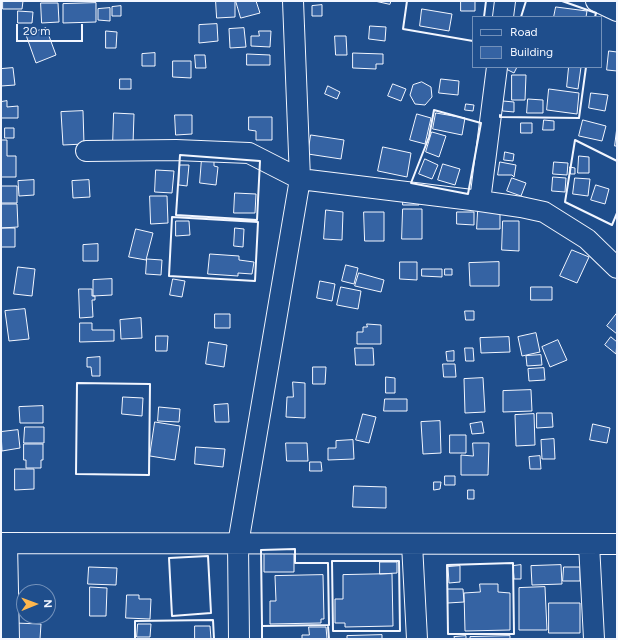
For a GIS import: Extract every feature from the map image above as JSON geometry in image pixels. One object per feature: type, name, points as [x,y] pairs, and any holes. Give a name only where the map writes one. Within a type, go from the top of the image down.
[{"type":"street","points":[[239,639],[238,544],[300,179],[293,1]]},
{"type":"street","points":[[503,16],[505,1]]},
{"type":"street","points":[[596,1],[617,11]]},
{"type":"street","points":[[480,200],[497,68]]},
{"type":"street","points":[[86,151],[176,150],[249,153],[300,179],[480,200],[544,212],[587,239],[617,268]]},
{"type":"street","points":[[9,639],[4,543],[617,544]]},
{"type":"street","points":[[412,544],[417,639]]},
{"type":"street","points":[[589,544],[594,639]]},
{"type":"building","points":[[3,1],[23,1],[22,9],[3,9]]},
{"type":"building","points":[[216,1],[235,1],[235,17],[217,18]]},
{"type":"building","points":[[236,1],[256,1],[260,13],[241,18]]},
{"type":"building","points":[[375,1],[391,1],[390,4]]},
{"type":"building","points":[[461,1],[475,1],[475,11],[461,11]]},
{"type":"building","points":[[41,3],[58,3],[59,22],[42,23]]},
{"type":"building","points":[[96,3],[96,22],[63,23],[63,4]]},
{"type":"building","points":[[322,5],[322,16],[312,16],[312,6]]},
{"type":"building","points":[[121,6],[121,16],[112,16],[112,7]]},
{"type":"building","points":[[556,7],[587,11],[586,16],[554,16]]},
{"type":"building","points":[[110,8],[110,21],[98,20],[98,9]]},
{"type":"building","points":[[422,9],[452,14],[449,31],[420,26]]},
{"type":"building","points":[[18,11],[33,12],[32,23],[18,23]]},
{"type":"building","points":[[217,24],[218,41],[199,43],[199,25]]},
{"type":"building","points":[[370,26],[386,27],[385,41],[369,39]]},
{"type":"building","points":[[46,28],[56,55],[36,63],[26,35]]},
{"type":"building","points":[[244,28],[246,47],[230,48],[229,29]]},
{"type":"building","points":[[106,31],[117,32],[116,48],[106,48]]},
{"type":"building","points":[[259,31],[271,31],[270,47],[251,46],[251,36],[259,36]]},
{"type":"building","points":[[335,36],[346,36],[347,55],[336,55]]},
{"type":"building","points":[[609,51],[617,52],[617,71],[607,70]]},
{"type":"building","points":[[155,53],[155,66],[142,66],[142,54]]},
{"type":"building","points":[[353,53],[383,54],[383,64],[376,64],[376,69],[353,68]]},
{"type":"building","points":[[247,54],[270,55],[270,65],[247,65]]},
{"type":"building","points":[[195,55],[205,55],[206,68],[196,68]]},
{"type":"building","points":[[173,61],[191,61],[191,78],[173,77]]},
{"type":"building","points":[[13,68],[15,85],[1,86],[1,69]]},
{"type":"building","points":[[504,68],[516,68],[514,73]]},
{"type":"building","points":[[569,68],[581,68],[578,89],[567,87]]},
{"type":"building","points":[[512,75],[526,75],[525,100],[512,100]]},
{"type":"building","points":[[120,79],[131,79],[131,89],[120,89]]},
{"type":"building","points":[[441,79],[459,81],[458,95],[439,93]]},
{"type":"building","points":[[422,82],[431,87],[432,97],[425,105],[415,104],[410,95],[413,85]]},
{"type":"building","points":[[393,84],[406,89],[401,101],[388,96]]},
{"type":"building","points":[[328,86],[340,92],[337,99],[325,94]]},
{"type":"building","points":[[549,89],[579,93],[577,114],[547,110]]},
{"type":"building","points":[[591,93],[608,95],[605,111],[589,108]]},
{"type":"building","points":[[528,99],[543,100],[543,113],[527,113]]},
{"type":"building","points":[[7,101],[7,107],[18,106],[18,118],[1,118],[1,102]]},
{"type":"building","points":[[503,101],[514,102],[514,112],[503,111]]},
{"type":"building","points":[[466,104],[474,105],[473,111],[465,110]]},
{"type":"building","points":[[83,111],[84,144],[63,145],[61,112]]},
{"type":"building","points":[[114,113],[134,114],[133,144],[113,144]]},
{"type":"building","points":[[436,113],[465,118],[462,135],[433,129]]},
{"type":"building","points":[[417,114],[431,118],[425,144],[410,140]]},
{"type":"building","points":[[175,115],[192,115],[192,134],[176,135]]},
{"type":"building","points":[[249,117],[272,117],[272,140],[256,140],[256,131],[249,130]]},
{"type":"building","points":[[544,120],[554,121],[554,130],[543,130]]},
{"type":"building","points":[[583,120],[606,126],[602,141],[579,136]]},
{"type":"building","points":[[521,123],[532,123],[532,133],[521,133]]},
{"type":"building","points":[[617,127],[617,146],[615,146]]},
{"type":"building","points":[[5,128],[14,128],[14,138],[5,138]]},
{"type":"building","points":[[432,132],[446,136],[439,157],[426,152]]},
{"type":"building","points":[[311,135],[344,140],[341,159],[308,154]]},
{"type":"building","points":[[1,140],[7,140],[7,156],[16,156],[16,177],[1,177]]},
{"type":"building","points":[[383,147],[411,153],[407,177],[378,171]]},
{"type":"building","points":[[505,152],[514,154],[513,161],[504,160]]},
{"type":"building","points":[[579,156],[589,157],[589,173],[578,173]]},
{"type":"building","points":[[202,158],[214,159],[214,166],[218,167],[216,185],[200,183]]},
{"type":"building","points":[[425,159],[438,165],[432,179],[419,174]]},
{"type":"building","points":[[500,162],[516,165],[514,177],[512,175],[498,175]]},
{"type":"building","points":[[554,162],[568,163],[567,175],[553,174]]},
{"type":"building","points":[[443,164],[460,169],[455,185],[438,180]]},
{"type":"building","points":[[180,165],[189,165],[187,186],[179,185]]},
{"type":"building","points":[[570,167],[575,168],[575,174],[571,174]]},
{"type":"building","points":[[156,170],[174,171],[172,193],[155,192]]},
{"type":"building","points":[[553,177],[566,178],[565,192],[552,191]]},
{"type":"building","points":[[512,178],[526,183],[521,196],[507,191]]},
{"type":"building","points":[[575,178],[590,179],[588,196],[573,194]]},
{"type":"building","points":[[34,180],[34,195],[19,196],[18,181]]},
{"type":"building","points":[[89,180],[90,197],[73,198],[72,181]]},
{"type":"building","points":[[596,185],[609,189],[605,204],[591,200]]},
{"type":"building","points":[[1,186],[17,186],[17,203],[1,203]]},
{"type":"building","points":[[235,193],[256,194],[255,213],[234,213]]},
{"type":"building","points":[[403,195],[419,195],[419,205],[403,205]]},
{"type":"building","points":[[150,196],[167,196],[168,223],[151,224]]},
{"type":"building","points":[[1,204],[17,204],[18,227],[1,228]]},
{"type":"building","points":[[403,209],[422,209],[422,239],[402,239]]},
{"type":"building","points":[[326,210],[343,212],[342,240],[324,239]]},
{"type":"building","points":[[478,211],[500,211],[500,229],[477,229]]},
{"type":"building","points":[[364,212],[384,212],[384,241],[365,241]]},
{"type":"building","points":[[457,212],[474,212],[474,225],[457,224]]},
{"type":"building","points":[[176,221],[189,221],[190,235],[176,236]]},
{"type":"building","points":[[503,221],[519,221],[519,251],[502,250]]},
{"type":"building","points":[[1,228],[15,228],[15,247],[1,247]]},
{"type":"building","points":[[235,228],[244,229],[243,247],[234,246]]},
{"type":"building","points":[[136,229],[153,233],[146,260],[129,257]]},
{"type":"building","points":[[98,244],[98,261],[83,261],[83,245]]},
{"type":"building","points":[[572,250],[589,257],[577,283],[560,276]]},
{"type":"building","points":[[210,254],[239,256],[239,260],[254,262],[252,274],[238,273],[238,276],[208,274]]},
{"type":"building","points":[[147,259],[162,260],[161,275],[146,274]]},
{"type":"building","points":[[400,262],[417,262],[417,280],[400,279]]},
{"type":"building","points":[[499,262],[499,286],[470,286],[469,263]]},
{"type":"building","points":[[346,265],[358,268],[354,284],[342,281]]},
{"type":"building","points":[[18,267],[35,269],[32,296],[14,294]]},
{"type":"building","points":[[422,269],[442,269],[442,277],[422,276]]},
{"type":"building","points":[[445,269],[452,269],[452,275],[445,275]]},
{"type":"building","points":[[359,273],[384,280],[381,292],[355,286]]},
{"type":"building","points":[[112,279],[112,295],[93,296],[93,280]]},
{"type":"building","points":[[173,279],[185,281],[182,297],[170,295]]},
{"type":"building","points":[[320,281],[335,284],[332,301],[317,298]]},
{"type":"building","points":[[341,287],[361,291],[358,309],[337,305]]},
{"type":"building","points":[[531,287],[552,287],[552,300],[531,300]]},
{"type":"building","points":[[79,289],[92,289],[92,296],[95,296],[95,300],[92,300],[93,317],[80,318]]},
{"type":"building","points":[[25,309],[29,339],[9,341],[5,311]]},
{"type":"building","points":[[465,311],[474,311],[474,320],[466,320]]},
{"type":"building","points":[[617,313],[617,334],[607,326]]},
{"type":"building","points":[[215,314],[230,314],[230,328],[215,328]]},
{"type":"building","points":[[141,318],[142,338],[121,339],[120,320]]},
{"type":"building","points":[[80,323],[92,323],[92,330],[114,330],[114,341],[80,342]]},
{"type":"building","points":[[367,324],[381,325],[381,344],[357,344],[357,332],[363,332],[363,327],[367,327]]},
{"type":"building","points":[[536,333],[540,352],[522,356],[518,337]]},
{"type":"building","points":[[156,336],[168,336],[167,351],[156,351]]},
{"type":"building","points":[[509,337],[510,352],[481,353],[480,338]]},
{"type":"building","points":[[611,337],[617,342],[616,354],[605,345]]},
{"type":"building","points":[[558,340],[567,360],[550,367],[542,347]]},
{"type":"building","points":[[209,342],[227,345],[224,367],[206,364]]},
{"type":"building","points":[[355,348],[373,348],[374,365],[356,365]]},
{"type":"building","points":[[465,348],[473,348],[474,361],[466,361]]},
{"type":"building","points":[[454,351],[454,361],[447,361],[446,352]]},
{"type":"building","points":[[541,355],[542,365],[527,366],[526,356]]},
{"type":"building","points":[[100,357],[100,376],[92,376],[91,367],[87,367],[87,358]]},
{"type":"building","points":[[443,364],[455,364],[456,377],[444,377]]},
{"type":"building","points":[[313,367],[326,367],[325,384],[313,384]]},
{"type":"building","points":[[544,368],[545,380],[529,381],[528,369]]},
{"type":"building","points":[[386,377],[395,378],[395,393],[386,393]]},
{"type":"building","points":[[483,378],[485,412],[465,413],[464,379]]},
{"type":"building","points":[[293,382],[305,383],[305,418],[286,417],[287,397],[293,397]]},
{"type":"building","points":[[531,390],[532,411],[503,412],[503,391]]},
{"type":"building","points":[[123,397],[143,398],[142,416],[122,414]]},
{"type":"building","points":[[385,399],[407,399],[407,411],[384,411]]},
{"type":"building","points":[[228,404],[229,422],[215,422],[214,405]]},
{"type":"building","points":[[43,406],[43,423],[20,423],[19,407]]},
{"type":"building","points":[[159,407],[180,409],[179,422],[158,421]]},
{"type":"building","points":[[537,413],[552,413],[553,427],[537,428]]},
{"type":"building","points":[[363,414],[376,417],[369,443],[356,440]]},
{"type":"building","points":[[534,414],[535,445],[516,446],[515,415]]},
{"type":"building","points":[[440,421],[441,453],[423,454],[421,422]]},
{"type":"building","points":[[155,422],[180,426],[175,460],[150,456]]},
{"type":"building","points":[[482,422],[484,433],[472,434],[470,424]]},
{"type":"building","points":[[593,424],[610,428],[607,443],[590,440]]},
{"type":"building","points":[[25,427],[44,427],[44,443],[24,443]]},
{"type":"building","points":[[18,430],[20,448],[2,451],[1,432]]},
{"type":"building","points":[[450,435],[466,435],[466,453],[450,453]]},
{"type":"building","points":[[554,439],[555,459],[542,459],[541,440]]},
{"type":"building","points":[[353,440],[354,459],[328,460],[328,448],[336,448],[336,441]]},
{"type":"building","points":[[286,443],[307,443],[308,461],[287,461]]},
{"type":"building","points":[[473,443],[489,443],[488,475],[461,475],[461,455],[473,456]]},
{"type":"building","points":[[24,444],[43,444],[43,460],[41,460],[41,468],[26,468],[26,460],[24,460]]},
{"type":"building","points":[[196,447],[225,449],[223,467],[195,464]]},
{"type":"building","points":[[540,456],[541,469],[530,469],[529,457]]},
{"type":"building","points":[[310,462],[321,462],[322,471],[310,471]]},
{"type":"building","points":[[15,469],[34,469],[34,489],[15,490]]},
{"type":"building","points":[[445,476],[455,476],[455,485],[445,485]]},
{"type":"building","points":[[434,482],[441,482],[440,489],[434,490]]},
{"type":"building","points":[[354,486],[386,487],[386,508],[353,507]]},
{"type":"building","points":[[468,490],[474,490],[474,499],[468,499]]},
{"type":"building","points":[[294,550],[294,572],[264,572],[264,551]]},
{"type":"building","points":[[380,562],[397,562],[397,573],[380,574]]},
{"type":"building","points":[[521,565],[521,579],[514,579],[513,566]]},
{"type":"building","points":[[561,565],[562,584],[532,585],[531,566]]},
{"type":"building","points":[[460,566],[460,582],[449,583],[448,567]]},
{"type":"building","points":[[89,567],[117,568],[116,585],[88,584]]},
{"type":"building","points":[[564,567],[580,567],[580,581],[563,581]]},
{"type":"building","points":[[392,574],[393,626],[345,627],[345,623],[335,623],[335,599],[343,599],[343,575]]},
{"type":"building","points":[[323,575],[324,619],[321,619],[321,623],[270,624],[270,601],[276,601],[275,576]]},
{"type":"building","points":[[480,584],[498,584],[498,592],[510,593],[510,630],[465,631],[464,593],[480,592]]},
{"type":"building","points":[[90,587],[107,588],[106,616],[90,616]]},
{"type":"building","points":[[545,587],[547,630],[519,630],[519,588]]},
{"type":"building","points":[[448,589],[463,589],[464,602],[448,603]]},
{"type":"building","points":[[127,595],[139,595],[139,599],[151,599],[150,619],[126,618]]},
{"type":"building","points":[[549,603],[580,603],[580,633],[549,633]]},
{"type":"building","points":[[15,623],[41,624],[40,639],[14,639]]},
{"type":"building","points":[[138,624],[151,624],[150,637],[137,637]]},
{"type":"building","points":[[195,626],[210,626],[211,639],[195,639]]},
{"type":"building","points":[[309,627],[326,627],[327,639],[302,639],[302,635],[309,635]]},
{"type":"building","points":[[382,635],[382,639],[347,639],[347,636]]},
{"type":"building","points":[[466,636],[466,639],[455,639],[454,637]]},
{"type":"building","points":[[510,636],[510,639],[470,639],[470,637]]},
{"type":"wall","points":[[407,1],[403,29],[472,41]]},
{"type":"wall","points":[[484,16],[486,1]]},
{"type":"wall","points":[[521,16],[526,1]]},
{"type":"wall","points":[[562,1],[596,13],[595,16]]},
{"type":"wall","points":[[500,115],[500,117],[579,118],[586,68]]},
{"type":"wall","points":[[434,110],[481,123],[468,194],[411,183],[429,137],[434,110]]},
{"type":"wall","points":[[617,161],[575,140],[565,202],[612,225],[617,213]]},
{"type":"wall","points":[[180,155],[260,161],[257,220],[176,215],[180,155]]},
{"type":"wall","points":[[172,217],[258,222],[255,281],[169,276],[172,217]]},
{"type":"wall","points":[[77,383],[150,384],[149,475],[76,474],[77,383]]},
{"type":"wall","points":[[295,549],[295,563],[328,563],[329,625],[262,626],[261,550],[295,549]]},
{"type":"wall","points":[[208,556],[211,613],[172,616],[169,558],[208,556]]},
{"type":"wall","points":[[332,561],[399,561],[400,631],[333,631],[332,561]]},
{"type":"wall","points":[[513,563],[514,634],[448,634],[447,565],[513,563]]},
{"type":"wall","points":[[135,639],[135,621],[213,620],[214,639]]},
{"type":"wall","points":[[262,639],[262,626],[264,626]]},
{"type":"wall","points":[[328,626],[329,639]]}]
